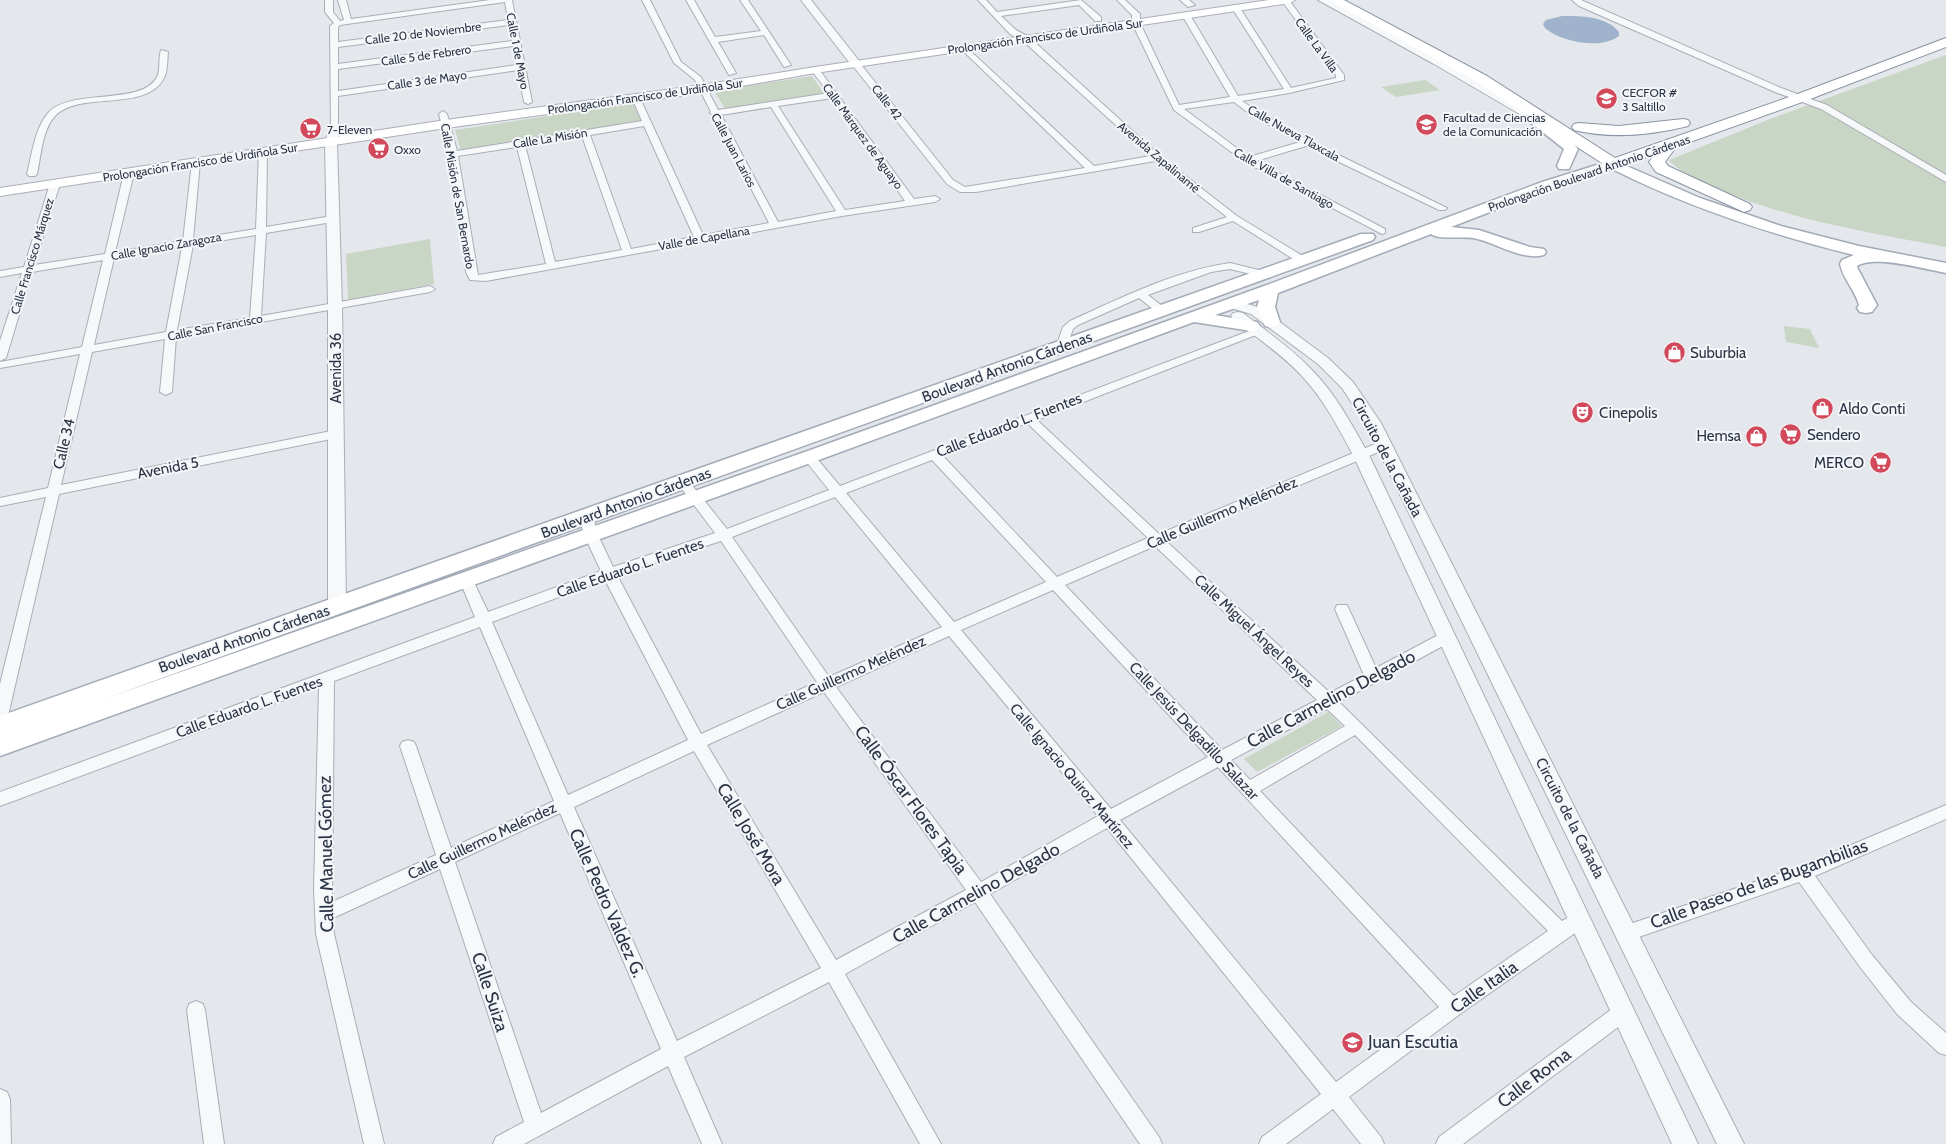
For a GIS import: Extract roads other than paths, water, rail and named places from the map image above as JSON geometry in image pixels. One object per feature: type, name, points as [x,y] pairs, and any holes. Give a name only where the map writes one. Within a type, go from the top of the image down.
[{"type":"highway","points":[[1335,0],[1482,79],[1549,121],[1581,144],[1614,152]]},
{"type":"highway","points":[[1351,0],[1472,67],[1485,71]]},
{"type":"highway","points":[[1358,0],[1457,54],[1579,127],[1614,152]]},
{"type":"highway","points":[[1881,52],[1946,28]]},
{"type":"highway","name":"Prolongación Boulevard Antonio Cárdenas","points":[[1614,152],[1670,145],[1946,42]]},
{"type":"highway","points":[[1761,96],[1799,82]]},
{"type":"highway","name":"Prolongación Boulevard Antonio Cárdenas","points":[[1614,152],[1700,117]]},
{"type":"highway","points":[[1579,127],[1618,132],[1683,123]]},
{"type":"highway","points":[[1670,145],[1657,162],[1662,169],[1744,207]]},
{"type":"main road","name":"Prolongación Francisco de Urdiñola Sur","points":[[81,167],[333,136],[444,119],[636,98],[700,84],[732,73],[787,65],[965,48],[1026,39],[1187,7],[1288,0]]},
{"type":"main road","name":"Prolongación Francisco de Urdiñola Sur","points":[[444,119],[528,102],[815,70],[853,60],[1013,32],[1098,19],[1136,18]]},
{"type":"main road","points":[[1531,116],[1538,124],[1567,144],[1571,149],[1564,166]]},
{"type":"main road","name":"Prolongación Francisco de Urdiñola Sur","points":[[0,192],[263,152],[333,136]]},
{"type":"main road","points":[[1614,152],[1702,206]]},
{"type":"main road","points":[[1614,152],[1671,179],[1806,230],[1831,245],[1849,243],[1922,255],[1946,256]]},
{"type":"main road","name":"Prolongación Boulevard Antonio Cárdenas","points":[[1233,304],[1270,290],[1442,208],[1564,166],[1614,152]]},
{"type":"main road","name":"Prolongación Boulevard Antonio Cárdenas","points":[[1257,276],[1382,231],[1415,222],[1458,219],[1547,185],[1614,152]]},
{"type":"main road","points":[[16,177],[37,174]]},
{"type":"main road","points":[[1547,185],[1590,179],[1616,178],[1774,231],[1887,258],[1946,268]]},
{"type":"main road","points":[[1458,219],[1464,200]]},
{"type":"main road","points":[[1415,222],[1488,236],[1531,252],[1541,251],[1540,246],[1489,225],[1486,219],[1492,207]]},
{"type":"main road","points":[[1762,213],[1853,237],[1946,256]]},
{"type":"main road","points":[[1866,308],[1868,305],[1866,298],[1850,272],[1848,264],[1856,259],[1887,258]]},
{"type":"main road","points":[[1270,290],[1259,326],[1216,319],[1164,315],[1161,317],[1168,316],[1208,302],[1233,304],[1232,299],[1236,294],[1287,271],[1298,262]]},
{"type":"main road","name":"Boulevard Antonio Cárdenas","points":[[689,490],[809,457],[1257,276]]},
{"type":"main road","name":"Boulevard Antonio Cárdenas","points":[[0,726],[338,606],[589,526],[689,490],[1062,347],[1164,315],[1233,304]]},
{"type":"main road","name":"Boulevard Antonio Cárdenas","points":[[0,746],[466,579],[589,526]]},
{"type":"street","points":[[328,0],[329,12],[338,23]]},
{"type":"street","points":[[342,0],[348,20]]},
{"type":"street","points":[[408,12],[424,7],[478,0]]},
{"type":"street","points":[[333,136],[334,26],[348,20],[507,0]]},
{"type":"street","name":"Calle 1 de Mayo","points":[[507,0],[518,43],[528,102]]},
{"type":"street","name":"Calle Juan Larios","points":[[646,0],[678,63],[700,84],[775,226]]},
{"type":"street","points":[[690,0],[732,73]]},
{"type":"street","points":[[744,0],[787,65]]},
{"type":"street","name":"Calle 42","points":[[806,0],[950,182],[963,190],[976,190],[1092,169]]},
{"type":"street","name":"Avenida Zapalinamé","points":[[982,0],[1013,32],[1026,39],[1157,158],[1234,218],[1298,262]]},
{"type":"street","points":[[1029,0],[1039,8]]},
{"type":"street","points":[[1121,0],[1136,18]]},
{"type":"street","name":"Calle La Villa","points":[[1288,0],[1340,76],[1340,80],[1330,84],[1289,91]]},
{"type":"street","points":[[1323,0],[1438,62],[1581,144]]},
{"type":"street","points":[[1576,0],[1778,90],[1824,107],[1946,179]]},
{"type":"street","points":[[996,14],[1078,1],[1098,19]]},
{"type":"street","points":[[1177,108],[1289,91],[1232,4]]},
{"type":"street","name":"Calle Nueva Tlaxcala","points":[[1187,7],[1235,99],[1263,118],[1307,143],[1442,208]]},
{"type":"street","name":"Calle Villa de Santiago","points":[[1136,18],[1177,108],[1248,160],[1382,231]]},
{"type":"street","name":"Calle 20 de Noviembre","points":[[334,45],[513,22]]},
{"type":"street","points":[[713,40],[765,33]]},
{"type":"street","name":"Calle 5 de Febrero","points":[[334,67],[518,43]]},
{"type":"street","points":[[965,48],[1092,169],[1157,158]]},
{"type":"street","points":[[37,174],[45,127],[53,113],[72,104],[139,92],[153,87],[160,79],[164,52]]},
{"type":"street","name":"Calle 3 de Mayo","points":[[334,94],[521,67]]},
{"type":"street","name":"Calle Márquez de Aguayo","points":[[815,70],[911,202]]},
{"type":"street","points":[[714,113],[835,95]]},
{"type":"street","points":[[636,98],[700,239]]},
{"type":"street","points":[[773,104],[842,214]]},
{"type":"street","name":"Calle Misión de San Bernardo","points":[[444,119],[453,154],[471,272],[474,278]]},
{"type":"street","name":"Calle La Misión","points":[[453,154],[648,123]]},
{"type":"street","points":[[586,133],[627,252]]},
{"type":"street","name":"Avenida 36","points":[[333,136],[332,219],[335,305],[338,606]]},
{"type":"street","points":[[520,143],[551,265]]},
{"type":"street","points":[[1248,160],[1307,143]]},
{"type":"street","points":[[255,319],[261,230],[263,152]]},
{"type":"street","points":[[166,392],[171,335],[188,242],[196,162]]},
{"type":"street","name":"Calle 34","points":[[0,716],[129,173]]},
{"type":"street","name":"Calle Francisco Márquez","points":[[0,358],[55,184]]},
{"type":"street","name":"Valle de Capellana","points":[[474,278],[486,278],[551,265],[935,199]]},
{"type":"street","points":[[1196,230],[1234,218]]},
{"type":"street","name":"Calle Ignacio Zaragoza","points":[[0,274],[332,219]]},
{"type":"street","points":[[1062,347],[1066,333],[1074,323],[1140,294],[1209,268],[1221,266],[1242,268],[1257,276]]},
{"type":"street","name":"Calle San Francisco","points":[[0,365],[430,289]]},
{"type":"street","points":[[1140,294],[1164,315]]},
{"type":"street","name":"Circuito de la Cañada","points":[[1233,304],[1238,316],[1323,361],[1348,385],[1373,423],[1730,1144]]},
{"type":"street","name":"Circuito de la Cañada","points":[[1233,304],[1256,311],[1259,326],[1316,383],[1330,401],[1361,455],[1685,1144]]},
{"type":"street","name":"Calle Eduardo L. Fuentes","points":[[0,799],[609,574],[724,535],[1028,418],[1259,326]]},
{"type":"street","name":"Calle Miguel Ángel Reyes","points":[[1028,418],[1356,727],[1561,932]]},
{"type":"street","name":"Avenida 5","points":[[0,502],[336,434]]},
{"type":"street","name":"Calle Guillermo Meléndez","points":[[324,914],[563,803],[950,629],[1384,445]]},
{"type":"street","name":"Calle Jesús Delgadillo Salazar","points":[[934,454],[1454,1008]]},
{"type":"street","name":"Calle Ignacio Quiroz Martínez","points":[[809,457],[1108,818],[1374,1144]]},
{"type":"street","name":"Calle Óscar Flores Tapia","points":[[689,490],[724,535],[826,684],[978,892],[1152,1144]]},
{"type":"street","name":"Calle José Mora","points":[[589,526],[609,574],[697,742],[833,971],[931,1144]]},
{"type":"street","name":"Calle Pedro Valdez G.","points":[[466,579],[712,1144]]},
{"type":"street","points":[[1342,609],[1372,676]]},
{"type":"street","name":"Calle Carmelino Delgado","points":[[502,1144],[672,1053],[833,971],[1108,818],[1447,637]]},
{"type":"street","name":"Calle Manuel Gómez","points":[[326,679],[325,934],[374,1144]]},
{"type":"street","points":[[1249,789],[1356,727]]},
{"type":"street","name":"Calle Suiza","points":[[408,746],[535,1126]]},
{"type":"street","name":"Calle Paseo de las Bugambilias","points":[[1627,933],[1803,873],[1946,812]]},
{"type":"street","points":[[1803,873],[1866,962],[1904,1008],[1946,1046]]},
{"type":"street","name":"Calle Italia","points":[[1269,1144],[1454,1008],[1579,920]]},
{"type":"street","points":[[196,1010],[214,1144]]},
{"type":"street","name":"Calle Roma","points":[[1446,1144],[1623,1012]]},
{"type":"street","points":[[0,1099],[1,1144]]},
{"type":"water","points":[[1562,16],[1600,20],[1614,27],[1619,32],[1619,36],[1602,43],[1581,42],[1561,37],[1545,28],[1543,24],[1546,20]]},
{"type":"place","name":"CECFOR # 3 Saltillo","points":[[1606,99]]},
{"type":"place","name":"Facultad de Ciencias de la Comunicación","points":[[1427,124]]},
{"type":"place","name":"7-Eleven","points":[[311,129]]},
{"type":"place","name":"Oxxo","points":[[378,149]]},
{"type":"place","name":"Suburbia","points":[[1674,353]]},
{"type":"place","name":"Aldo Conti","points":[[1823,409]]},
{"type":"place","name":"Cinepolis","points":[[1583,413]]},
{"type":"place","name":"Sendero","points":[[1791,435]]},
{"type":"place","name":"Hemsa","points":[[1757,436]]},
{"type":"place","name":"MERCO","points":[[1880,463]]},
{"type":"place","name":"Juan Escutia","points":[[1352,1042]]}]
